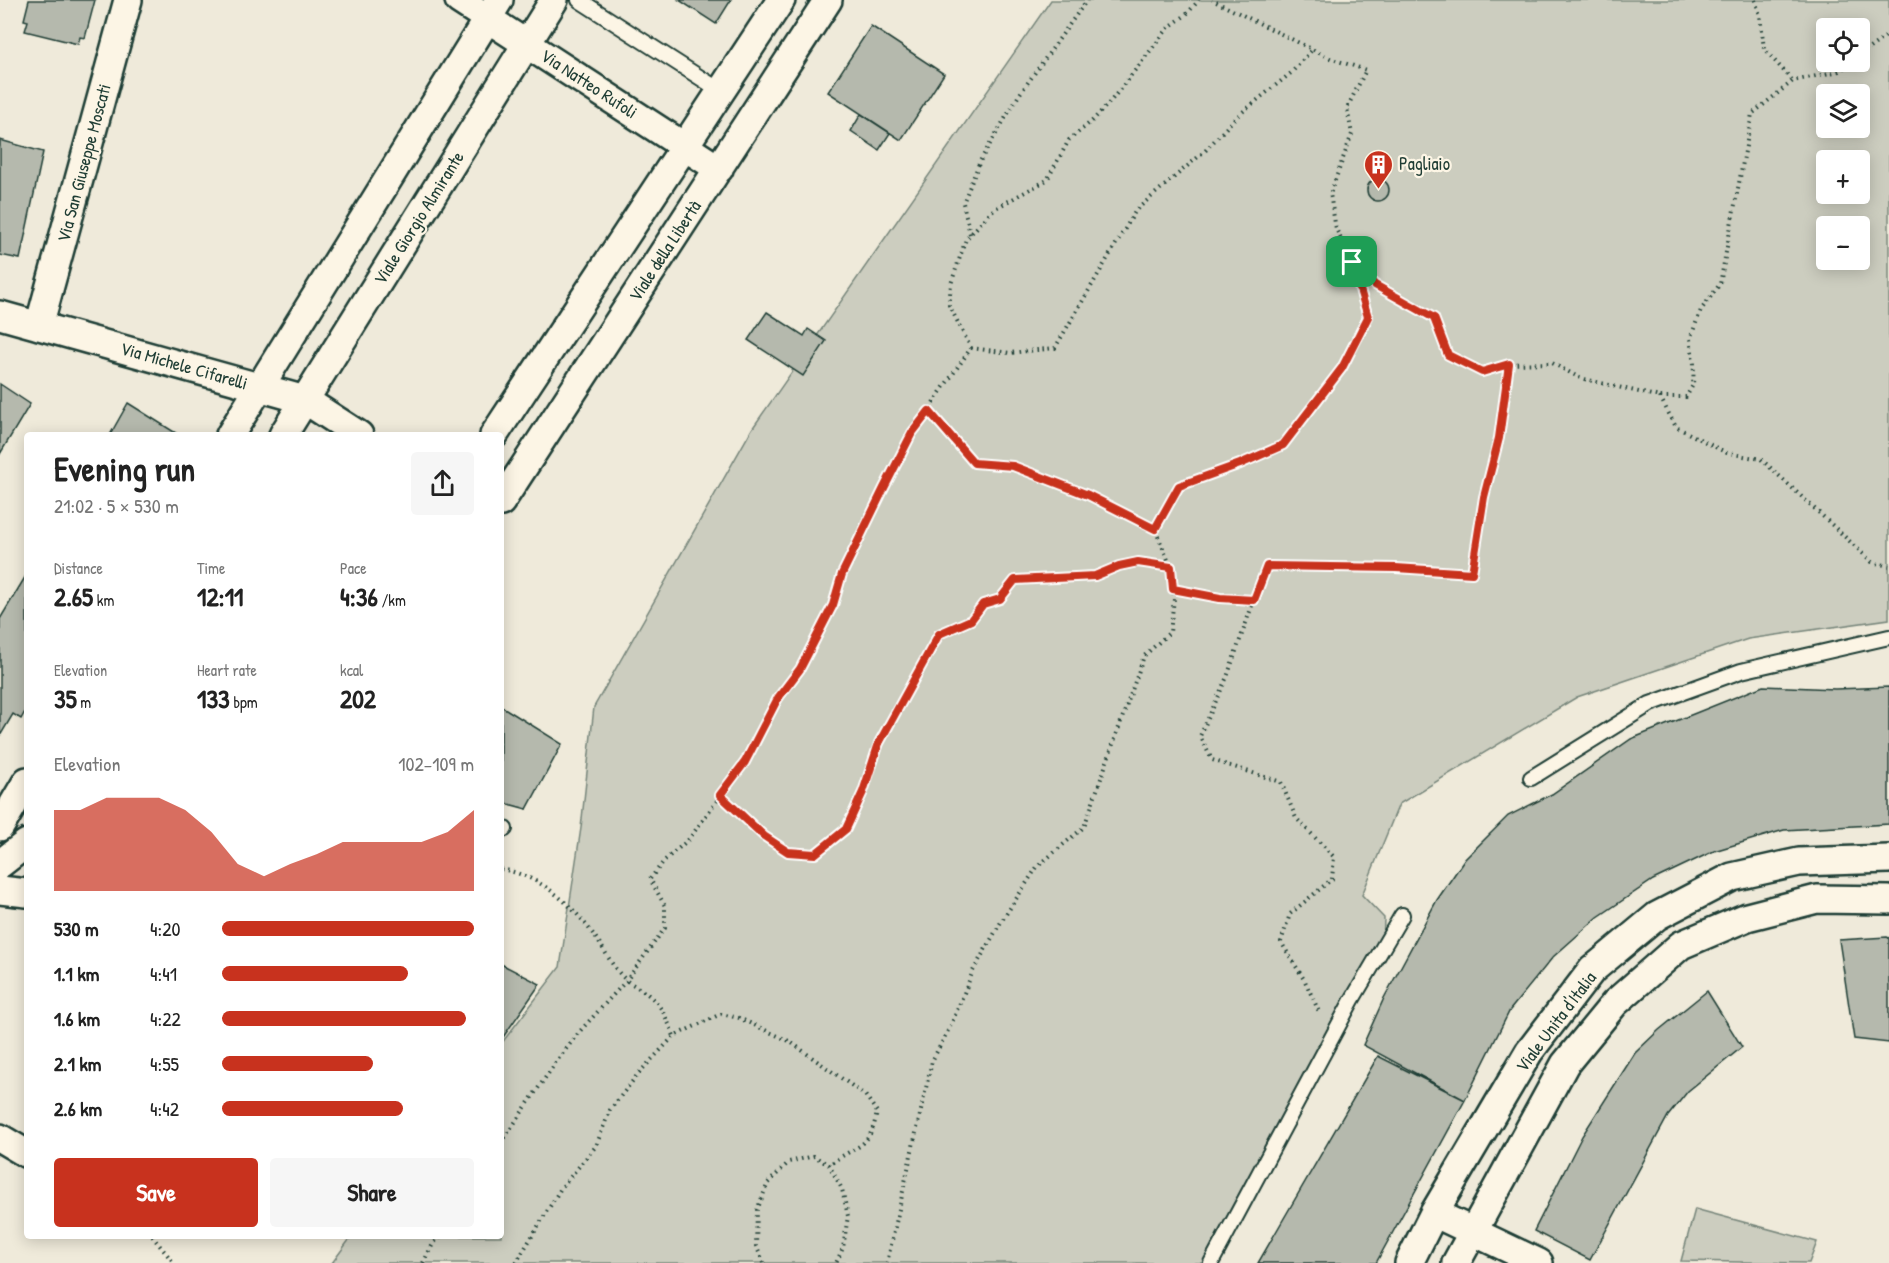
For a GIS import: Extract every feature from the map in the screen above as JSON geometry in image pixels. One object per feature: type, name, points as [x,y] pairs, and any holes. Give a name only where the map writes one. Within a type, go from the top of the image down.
[{"type":"street","name":"Via San Giuseppe Moscati","points":[[39,326],[128,0]]},
{"type":"street","name":"Via Natteo Rufoli","points":[[459,0],[493,9],[527,44],[719,169]]},
{"type":"street","name":"Viale Giorgio Almirante","points":[[285,432],[554,0]]},
{"type":"street","points":[[496,432],[781,0]]},
{"type":"street","name":"Viale della Libertà","points":[[504,497],[828,0]]},
{"type":"street","points":[[232,432],[258,386],[493,9]]},
{"type":"street","name":"Via Michele Cifarelli","points":[[0,315],[305,400],[354,432]]},
{"type":"street","points":[[0,827],[24,786]]},
{"type":"street","points":[[0,837],[24,841]]},
{"type":"street","points":[[0,864],[24,844]]},
{"type":"street","name":"Viale Unita d'Italia","points":[[1409,1263],[1434,1213],[1529,1052],[1592,970],[1657,916],[1732,877],[1799,862],[1889,858]]},
{"type":"street","points":[[0,890],[24,893]]},
{"type":"street","name":"Viale Unita d'Italia","points":[[1456,1263],[1565,1064],[1615,1003],[1681,945],[1747,917],[1817,899],[1889,900]]},
{"type":"street","points":[[0,1138],[24,1152]]},
{"type":"street","points":[[1434,1213],[1539,1263]]},
{"type":"lane","points":[[579,0],[721,91]]},
{"type":"lane","points":[[1531,778],[1650,704],[1741,671],[1889,638]]},
{"type":"lane","points":[[1211,1263],[1352,1000],[1402,915]]},
{"type":"path","points":[[970,234],[963,202],[981,161],[1019,95],[1086,0]]},
{"type":"path","points":[[971,348],[949,305],[951,284],[966,239],[994,209],[1047,180],[1069,140],[1104,108],[1169,27],[1199,0]]},
{"type":"path","points":[[1155,529],[1179,486],[1240,464],[1283,445],[1342,368],[1368,317],[1352,262],[1336,229],[1330,194],[1352,134],[1347,108],[1366,70],[1312,50],[1212,0]]},
{"type":"path","points":[[1755,0],[1760,15],[1764,49],[1793,81]]},
{"type":"path","points":[[1870,48],[1889,34]]},
{"type":"path","points":[[971,348],[1010,353],[1055,348],[1136,210],[1204,151],[1235,118],[1291,73],[1312,50]]},
{"type":"path","points":[[1352,262],[1375,285],[1434,318],[1448,355],[1482,372],[1509,364],[1552,363],[1580,378],[1660,397],[1686,397],[1693,385],[1694,364],[1690,339],[1701,310],[1720,284],[1752,114],[1793,81],[1834,72]]},
{"type":"path","points":[[504,1138],[523,1107],[574,1039],[626,981],[665,928],[665,906],[650,879],[664,861],[689,839],[745,762],[778,698],[800,669],[833,605],[842,574],[912,433],[971,348]]},
{"type":"path","points":[[1321,1016],[1305,981],[1281,942],[1290,914],[1332,879],[1334,857],[1296,818],[1281,782],[1212,760],[1200,736],[1227,677],[1267,566],[1396,568],[1472,573],[1484,497],[1499,438],[1509,364]]},
{"type":"path","points":[[1660,397],[1676,427],[1727,453],[1761,459],[1872,562],[1889,566]]},
{"type":"path","points":[[887,1263],[932,1061],[951,1025],[974,971],[1001,922],[1037,867],[1084,827],[1144,656],[1170,632],[1174,599],[1171,567],[1155,529],[1088,495],[1013,466],[974,463],[929,411]]},
{"type":"path","points":[[720,795],[764,836],[788,852],[815,854],[846,829],[863,792],[879,743],[939,634],[971,620],[983,604],[1000,599],[1015,580],[1095,576],[1119,566],[1138,562],[1171,567]]},
{"type":"path","points":[[1173,589],[1220,598],[1254,600]]},
{"type":"path","points":[[504,870],[520,873],[546,885],[566,903],[586,925],[626,981],[641,989],[662,1006],[674,1036]]},
{"type":"path","points":[[516,1263],[561,1188],[597,1146],[610,1110],[638,1074],[674,1036],[721,1014],[739,1018],[789,1041],[865,1095],[877,1112],[873,1131],[863,1146],[841,1156],[829,1165]]},
{"type":"path","points":[[764,1263],[756,1246],[757,1210],[768,1183],[789,1162],[814,1156],[829,1165],[842,1189],[848,1216],[843,1248],[836,1263]]},
{"type":"path","points":[[154,1239],[174,1263]]},
{"type":"path","points":[[423,1263],[439,1239]]},
{"type":"shaded area","points":[[1051,0],[1889,0],[1889,619],[1748,639],[1577,697],[1399,804],[1362,895],[1384,918],[1383,947],[1203,1263],[332,1263],[350,1239],[504,1239],[504,1040],[560,967],[581,828],[594,707],[752,429]]},
{"type":"shaded area","points":[[1695,1209],[1817,1242],[1809,1263],[1681,1261]]},
{"type":"building","points":[[29,0],[95,0],[85,38],[80,37],[78,44],[25,31],[28,21],[24,20]]},
{"type":"building","points":[[679,0],[731,0],[716,24]]},
{"type":"building","points":[[871,26],[944,74],[901,140],[828,92]]},
{"type":"building","points":[[861,114],[890,133],[879,150],[851,131]]},
{"type":"building","points":[[0,140],[43,152],[20,259],[0,255]]},
{"type":"building","name":"Pagliaio","points":[[1374,179],[1382,179],[1389,186],[1389,194],[1382,201],[1374,201],[1367,194],[1367,186]]},
{"type":"building","points":[[767,312],[804,336],[808,329],[826,341],[803,376],[748,340]]},
{"type":"building","points":[[0,384],[30,404],[0,454]]},
{"type":"building","points":[[128,403],[174,432],[112,432]]},
{"type":"building","points":[[24,579],[24,714],[21,719],[13,714],[0,736],[0,619]]},
{"type":"building","points":[[1763,686],[1835,689],[1889,687],[1889,824],[1784,830],[1714,851],[1653,880],[1598,917],[1553,957],[1510,1010],[1465,1100],[1363,1045],[1384,998],[1437,900],[1465,859],[1508,816],[1552,794],[1631,739]]},
{"type":"building","points":[[504,708],[562,744],[527,809],[504,803]]},
{"type":"building","points":[[1889,938],[1889,1043],[1854,1039],[1839,940]]},
{"type":"building","points":[[504,966],[540,984],[504,1036]]},
{"type":"building","points":[[1707,991],[1742,1047],[1688,1091],[1668,1116],[1590,1260],[1534,1231],[1582,1136],[1635,1053]]},
{"type":"building","points":[[1378,1056],[1465,1100],[1376,1263],[1258,1263]]},
{"type":"place","name":"Pagliaio","points":[[1378,190]]},
{"type":"route","points":[[1352,262],[1375,285],[1434,318],[1448,355],[1482,372],[1509,364],[1499,438],[1484,497],[1472,573],[1396,568],[1267,566],[1254,600],[1220,598],[1173,589],[1171,567],[1138,562],[1119,566],[1095,576],[1033,577],[1015,580],[1000,599],[983,604],[971,620],[939,634],[879,743],[863,792],[846,829],[815,854],[788,852],[764,836],[720,795],[745,762],[778,698],[800,669],[833,605],[842,574],[884,488],[912,433],[929,411],[974,463],[1013,466],[1088,495],[1155,529],[1179,486],[1240,464],[1283,445],[1342,368],[1368,317],[1352,262]]}]
